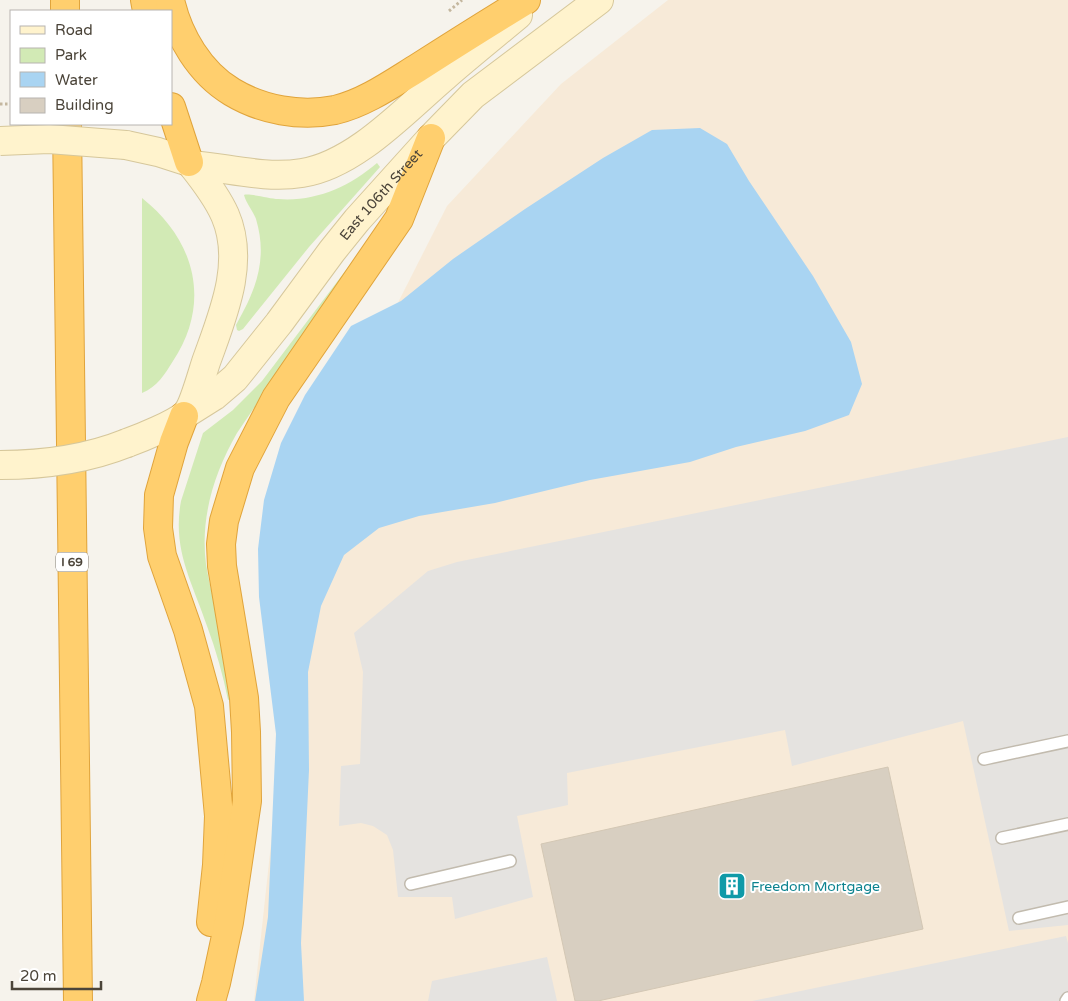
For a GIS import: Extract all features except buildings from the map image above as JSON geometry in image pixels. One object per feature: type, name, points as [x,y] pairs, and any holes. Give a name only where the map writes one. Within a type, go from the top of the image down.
[{"type":"highway","points":[[170,0],[178,27],[189,47],[204,67],[223,86],[251,102],[273,109],[312,113],[336,110],[362,100],[392,84],[526,0]]},
{"type":"highway","points":[[172,110],[190,163]]},
{"type":"highway","name":"I 69","points":[[67,125],[78,1001]]},
{"type":"highway","points":[[211,1001],[229,922],[247,801],[244,698],[222,566],[221,544],[224,521],[240,468],[272,406],[333,313],[399,218],[431,138]]},
{"type":"highway","points":[[186,415],[174,442],[160,495],[158,528],[162,556],[188,630],[209,706],[215,757],[219,816],[217,865],[201,1001]]},
{"type":"main road","points":[[0,141],[84,140],[126,145],[158,152],[190,163],[261,174],[281,175],[320,169],[337,162],[366,142],[537,0]]},
{"type":"main road","name":"East 106th Street","points":[[0,464],[64,460],[90,455],[128,443],[186,415],[219,392],[235,378],[280,323],[332,251],[363,213],[431,138],[473,95],[600,0]]},
{"type":"main road","points":[[186,415],[226,304],[230,286],[233,249],[225,216],[214,196],[190,163]]},
{"type":"lane","points":[[984,759],[1068,741]]},
{"type":"lane","points":[[1002,838],[1068,824]]},
{"type":"lane","points":[[412,884],[510,861]]},
{"type":"lane","points":[[1019,918],[1068,907]]},
{"type":"shaded area","points":[[668,0],[1068,0],[1068,1001],[254,1001],[311,474],[447,206],[561,84]]},
{"type":"shaded area","points":[[1068,437],[1068,925],[1009,931],[963,721],[792,766],[785,730],[567,773],[568,805],[517,816],[533,897],[455,919],[452,897],[398,897],[393,850],[387,835],[373,826],[361,823],[339,826],[341,766],[360,764],[363,672],[354,633],[428,571],[457,562]]},
{"type":"shaded area","points":[[1066,936],[1068,943],[1068,1001],[752,1001]]},
{"type":"shaded area","points":[[547,957],[557,1001],[428,1001],[432,981]]},
{"type":"green space","points":[[377,163],[380,167],[309,247],[243,329],[237,330],[236,325],[249,299],[258,274],[261,248],[256,219],[244,195],[292,199],[318,195],[343,186]]},
{"type":"green space","points":[[142,198],[175,233],[185,252],[192,273],[194,295],[192,317],[185,339],[164,375],[156,384],[142,393]]},
{"type":"green space","points":[[351,265],[237,433],[222,464],[211,496],[205,530],[206,564],[226,654],[232,699],[228,700],[222,672],[181,550],[179,519],[181,501],[203,433],[233,410],[262,381]]},
{"type":"water","points":[[700,128],[727,144],[749,181],[813,276],[851,342],[862,384],[849,415],[805,431],[736,447],[690,462],[590,480],[495,503],[419,516],[379,528],[344,555],[321,606],[308,672],[309,770],[301,943],[304,1001],[255,1001],[268,917],[276,734],[259,597],[258,549],[264,500],[281,443],[305,395],[351,326],[401,301],[453,259],[525,209],[603,158],[652,130]]},
{"type":"place","name":"Freedom Mortgage","points":[[732,886]]}]
